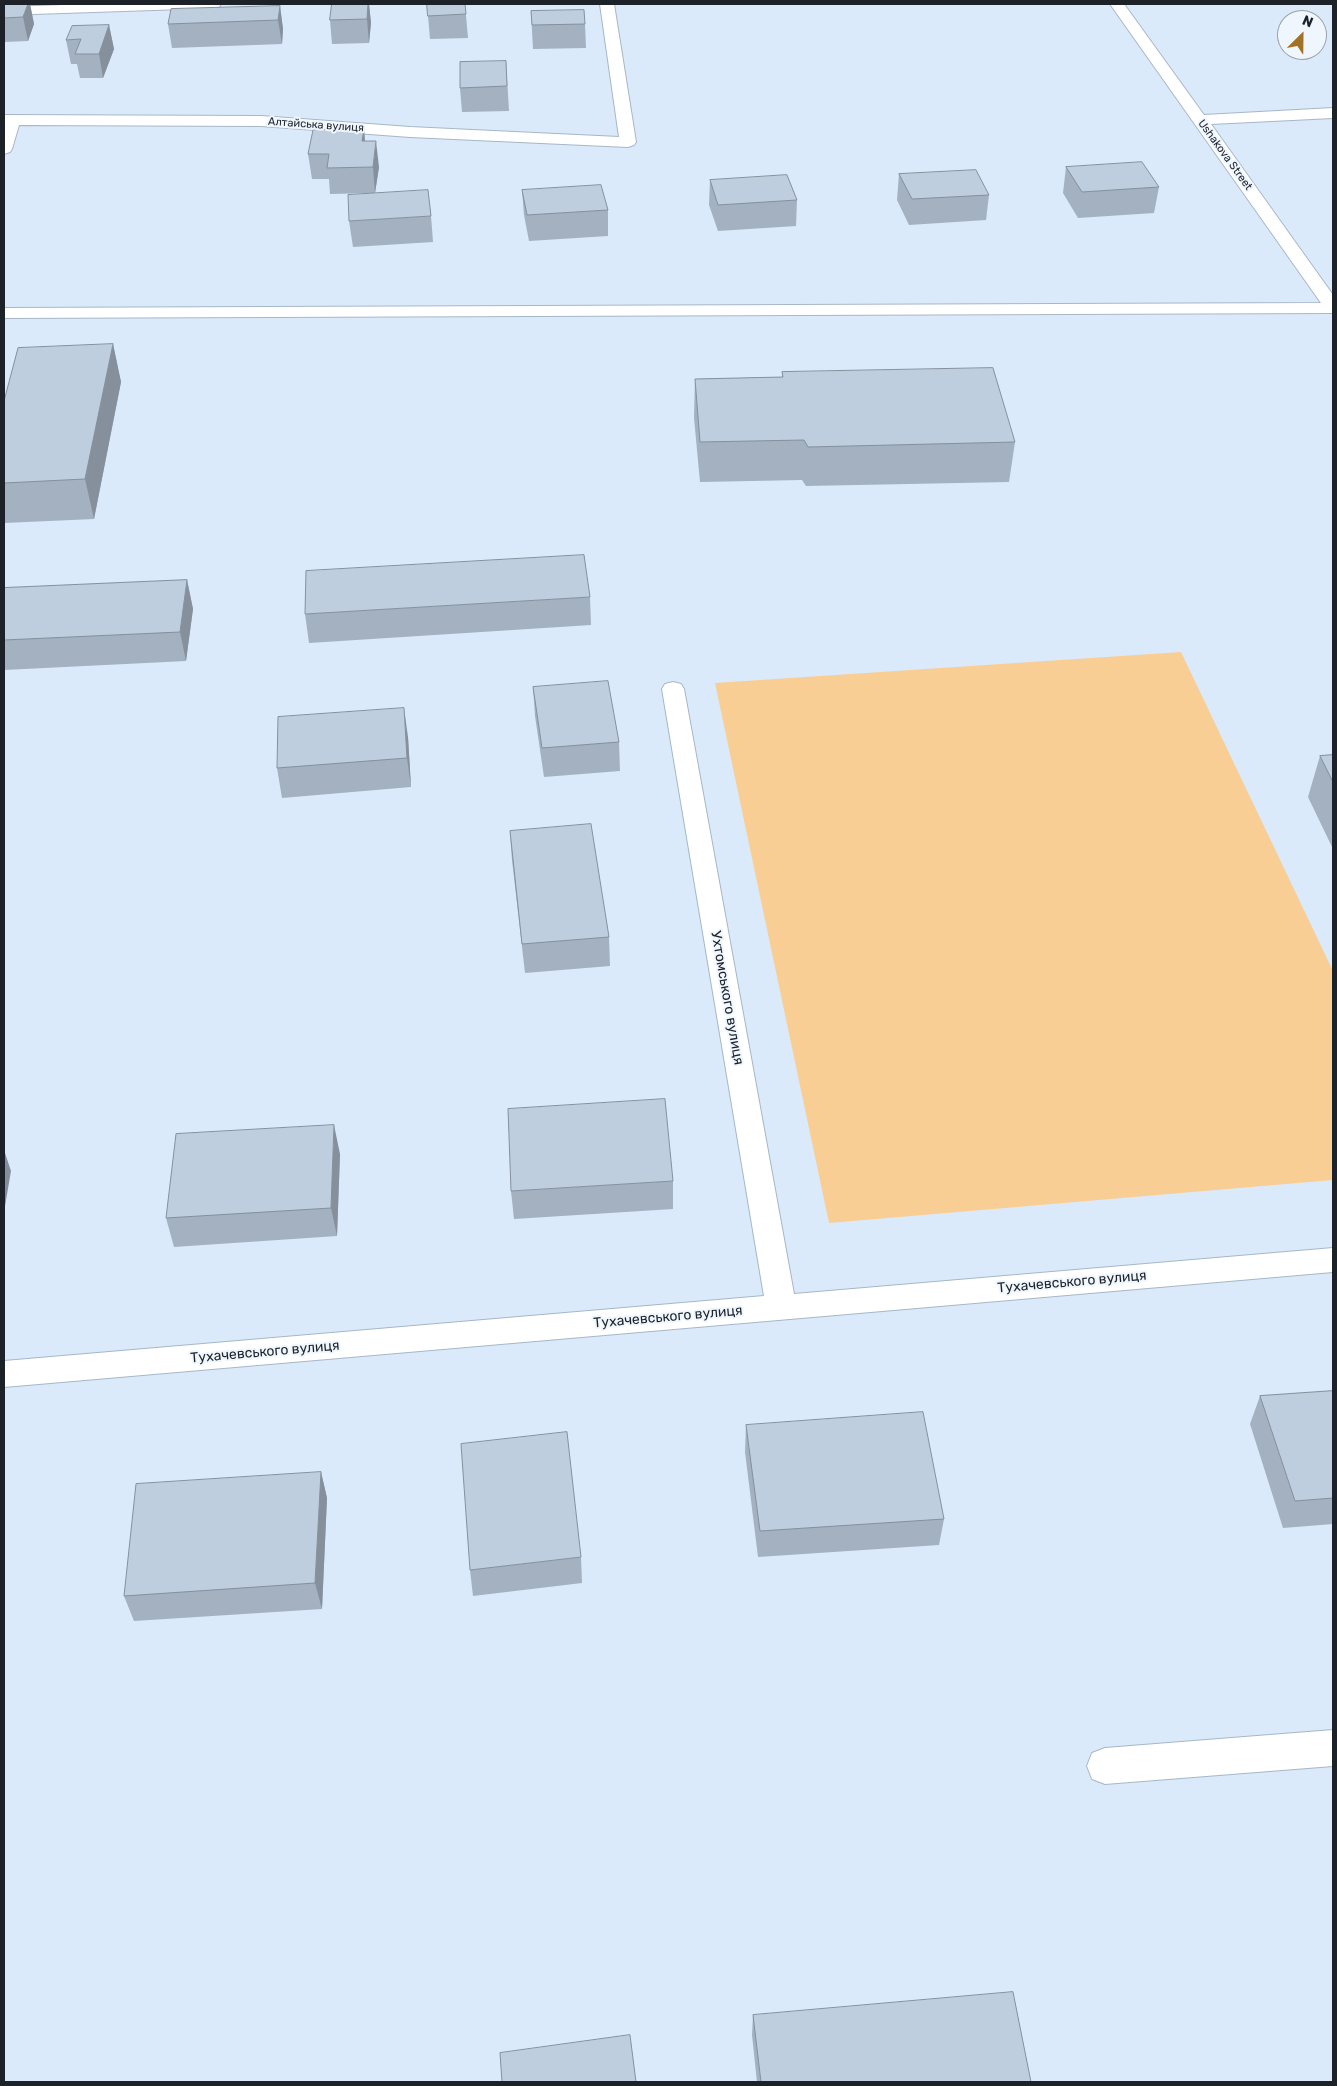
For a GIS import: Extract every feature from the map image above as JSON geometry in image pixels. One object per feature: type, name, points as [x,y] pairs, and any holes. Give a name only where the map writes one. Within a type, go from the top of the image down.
[{"type":"street","points":[[4,11],[214,4]]},
{"type":"street","name":"Алтайська вулиця","points":[[8,120],[261,121],[410,132],[628,142],[607,4]]},
{"type":"street","name":"Ushakova Street","points":[[1117,4],[1333,308]]},
{"type":"street","points":[[1200,120],[1333,114]]},
{"type":"street","points":[[4,149],[8,120]]},
{"type":"street","points":[[4,313],[1333,308]]},
{"type":"street","name":"Ухтомського вулиця","points":[[672,690],[781,1307]]},
{"type":"street","name":"Тухачевського вулиця","points":[[4,1374],[1333,1260]]},
{"type":"street","points":[[1105,1766],[1333,1748]]},
{"type":"shaded area","points":[[1181,652],[1333,971],[1333,1180],[829,1223],[715,683]]},
{"type":"building","points":[[4,4],[28,4],[23,17],[4,18]]},
{"type":"building","points":[[332,4],[368,4],[367,19],[330,20]]},
{"type":"building","points":[[427,4],[465,4],[466,14],[428,16]]},
{"type":"building","points":[[280,6],[278,20],[168,24],[171,9]]},
{"type":"building","points":[[584,10],[585,24],[532,25],[531,11]]},
{"type":"building","points":[[109,25],[99,54],[75,54],[81,39],[66,40],[72,26]]},
{"type":"building","points":[[506,61],[507,86],[460,88],[460,62]]},
{"type":"building","points":[[364,129],[362,141],[376,141],[373,167],[327,168],[329,154],[308,154],[313,130]]},
{"type":"building","points":[[1142,162],[1159,187],[1082,192],[1066,167]]},
{"type":"building","points":[[976,170],[989,195],[912,199],[899,174]]},
{"type":"building","points":[[787,175],[797,200],[718,205],[710,180]]},
{"type":"building","points":[[601,185],[608,210],[527,215],[522,190]]},
{"type":"building","points":[[428,190],[431,216],[349,221],[348,195]]},
{"type":"building","points":[[113,344],[85,479],[4,483],[4,401],[18,348]]},
{"type":"building","points":[[993,368],[1015,442],[808,447],[804,440],[700,442],[695,379],[783,377],[782,372]]},
{"type":"building","points":[[584,555],[590,597],[305,614],[306,571]]},
{"type":"building","points":[[187,580],[180,632],[4,640],[4,588]]},
{"type":"building","points":[[608,681],[619,742],[542,748],[533,687]]},
{"type":"building","points":[[404,708],[407,758],[277,768],[278,717]]},
{"type":"building","points":[[1333,755],[1333,782],[1320,756]]},
{"type":"building","points":[[591,824],[609,937],[522,944],[510,831]]},
{"type":"building","points":[[665,1099],[673,1181],[511,1191],[508,1109]]},
{"type":"building","points":[[334,1125],[331,1208],[166,1218],[176,1134]]},
{"type":"building","points":[[1333,1391],[1333,1498],[1295,1501],[1260,1396]]},
{"type":"building","points":[[923,1412],[944,1519],[760,1531],[746,1425]]},
{"type":"building","points":[[567,1432],[581,1557],[470,1570],[461,1444]]},
{"type":"building","points":[[321,1472],[315,1583],[124,1596],[136,1484]]},
{"type":"building","points":[[1013,1992],[1031,2082],[761,2082],[753,2015]]},
{"type":"building","points":[[630,2035],[636,2082],[502,2082],[500,2053]]}]
